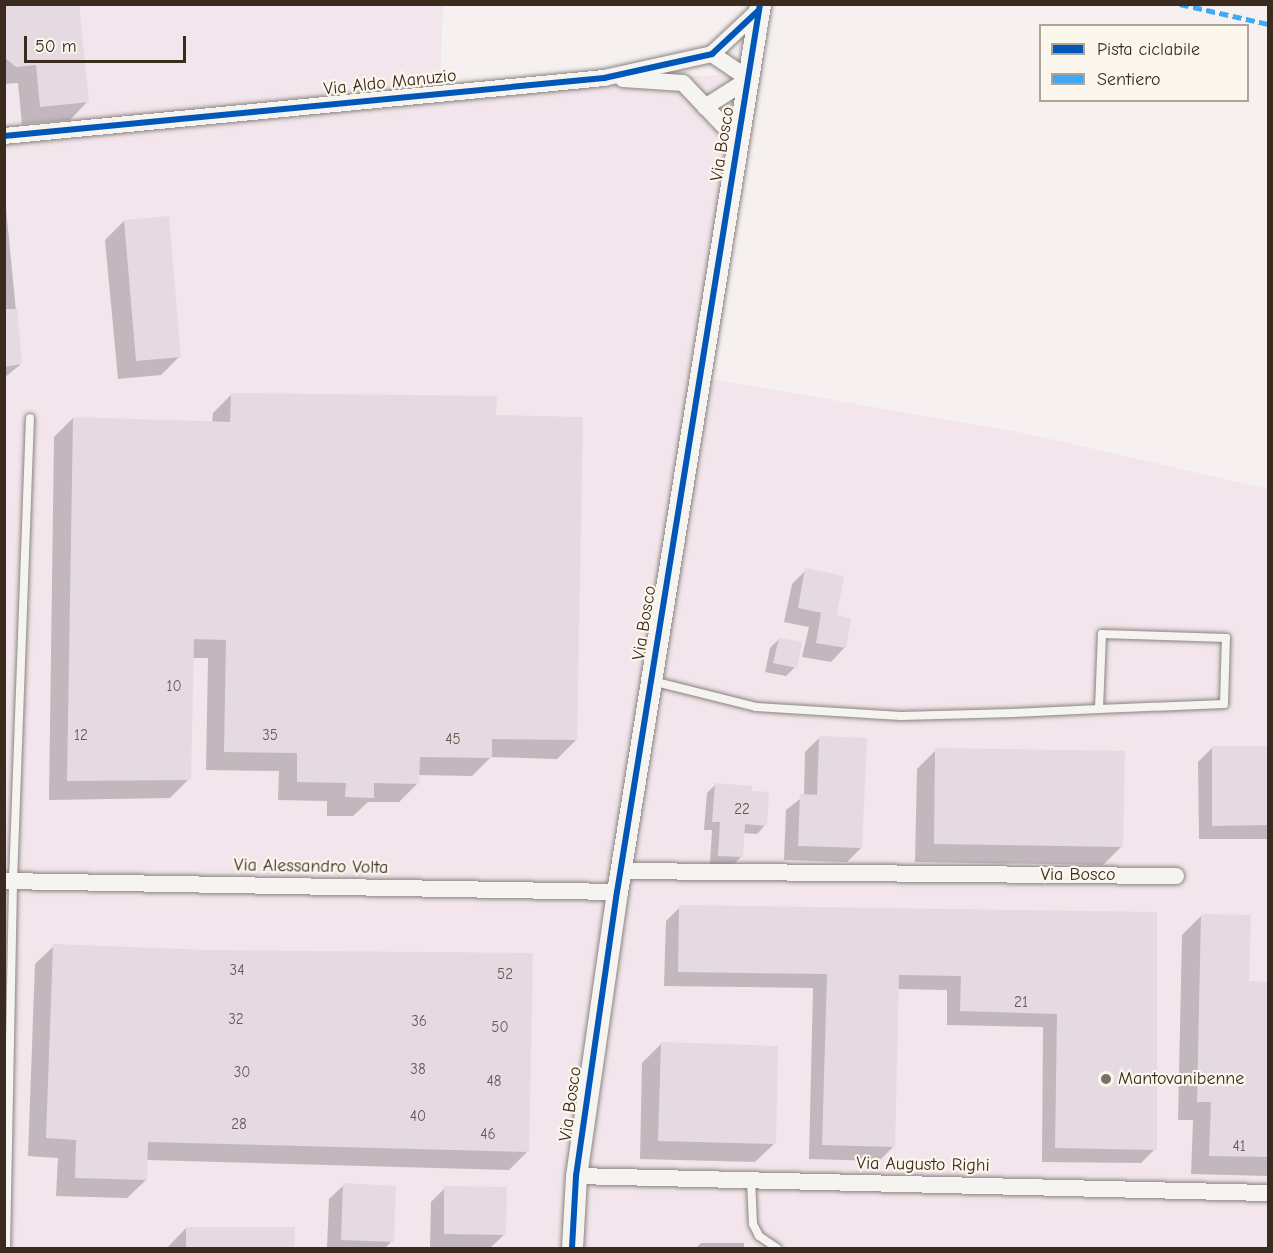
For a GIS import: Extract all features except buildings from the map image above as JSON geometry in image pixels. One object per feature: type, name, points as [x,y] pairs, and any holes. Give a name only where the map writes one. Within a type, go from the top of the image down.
[{"type":"street","points":[[705,107],[749,79],[712,54],[760,7]]},
{"type":"street","name":"Via Bosco","points":[[572,1248],[576,1176],[617,892],[760,7]]},
{"type":"street","name":"Via Aldo Manuzio","points":[[4,136],[604,78],[712,54]]},
{"type":"street","name":"Via Aldo Manuzio","points":[[604,78],[682,83],[739,142]]},
{"type":"street","name":"Via Bosco","points":[[621,871],[1176,876]]},
{"type":"street","name":"Via Alessandro Volta","points":[[9,881],[617,892]]},
{"type":"street","name":"Via Augusto Righi","points":[[576,1176],[1269,1193]]},
{"type":"lane","points":[[6,1248],[9,881],[30,418]]},
{"type":"lane","points":[[651,681],[767,708],[901,716],[1099,709],[1224,704],[1226,638],[1102,634],[1099,709]]},
{"type":"lane","points":[[751,1180],[753,1224],[759,1236],[777,1248]]},
{"type":"shaded area","points":[[5,5],[443,5],[440,87],[745,74],[712,379],[1028,434],[1268,489],[1268,1248],[5,1248]]},
{"type":"marked path","points":[[1180,4],[1268,24]]},
{"type":"cycle path","points":[[572,1248],[576,1176],[617,892],[760,4]]},
{"type":"cycle path","points":[[4,136],[604,78],[712,54],[759,10]]},
{"type":"place","name":"Mantovanibenne","points":[[1106,1079]]}]
